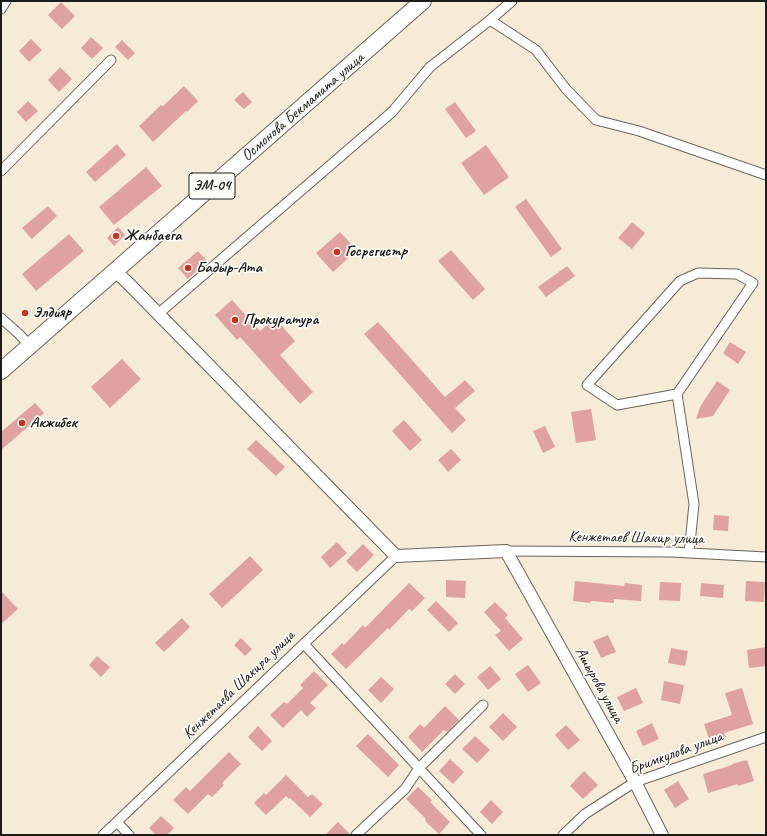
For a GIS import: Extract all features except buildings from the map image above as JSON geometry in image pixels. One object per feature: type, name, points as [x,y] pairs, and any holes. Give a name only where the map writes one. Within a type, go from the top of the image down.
[{"type":"highway","name":"Осмонова Бекмамата улица","points":[[1,372],[423,1]]},
{"type":"street","points":[[1,9],[6,1]]},
{"type":"street","points":[[158,314],[392,112],[430,67],[512,1]]},
{"type":"street","points":[[490,20],[536,50],[566,88],[596,120],[639,131],[766,175]]},
{"type":"street","points":[[1,171],[111,60]]},
{"type":"street","points":[[115,271],[396,556],[506,551]]},
{"type":"street","points":[[677,394],[617,405],[587,385],[680,280],[698,273],[737,274],[753,283],[677,394],[694,504],[689,553]]},
{"type":"street","points":[[1,318],[30,346]]},
{"type":"street","name":"Кенжетаев Шакир улица","points":[[506,551],[663,552],[766,557]]},
{"type":"street","name":"Ашырова улица","points":[[506,551],[635,782],[662,835]]},
{"type":"street","name":"Кенжетаева Шакира улица","points":[[103,835],[396,556]]},
{"type":"street","points":[[304,644],[481,835]]},
{"type":"street","points":[[356,835],[405,789],[419,768],[483,705]]},
{"type":"street","name":"Бримкулова улица","points":[[563,835],[585,814],[635,782],[766,738]]},
{"type":"street","points":[[117,822],[129,835]]},
{"type":"place","name":"Жанбаега","points":[[116,236]]},
{"type":"place","name":"Госрегистр","points":[[337,252]]},
{"type":"place","name":"Бадыр-Ата","points":[[188,268]]},
{"type":"place","name":"Элдияр","points":[[25,313]]},
{"type":"place","name":"Прокуратура","points":[[235,320]]},
{"type":"place","name":"Акжибек","points":[[22,423]]}]
